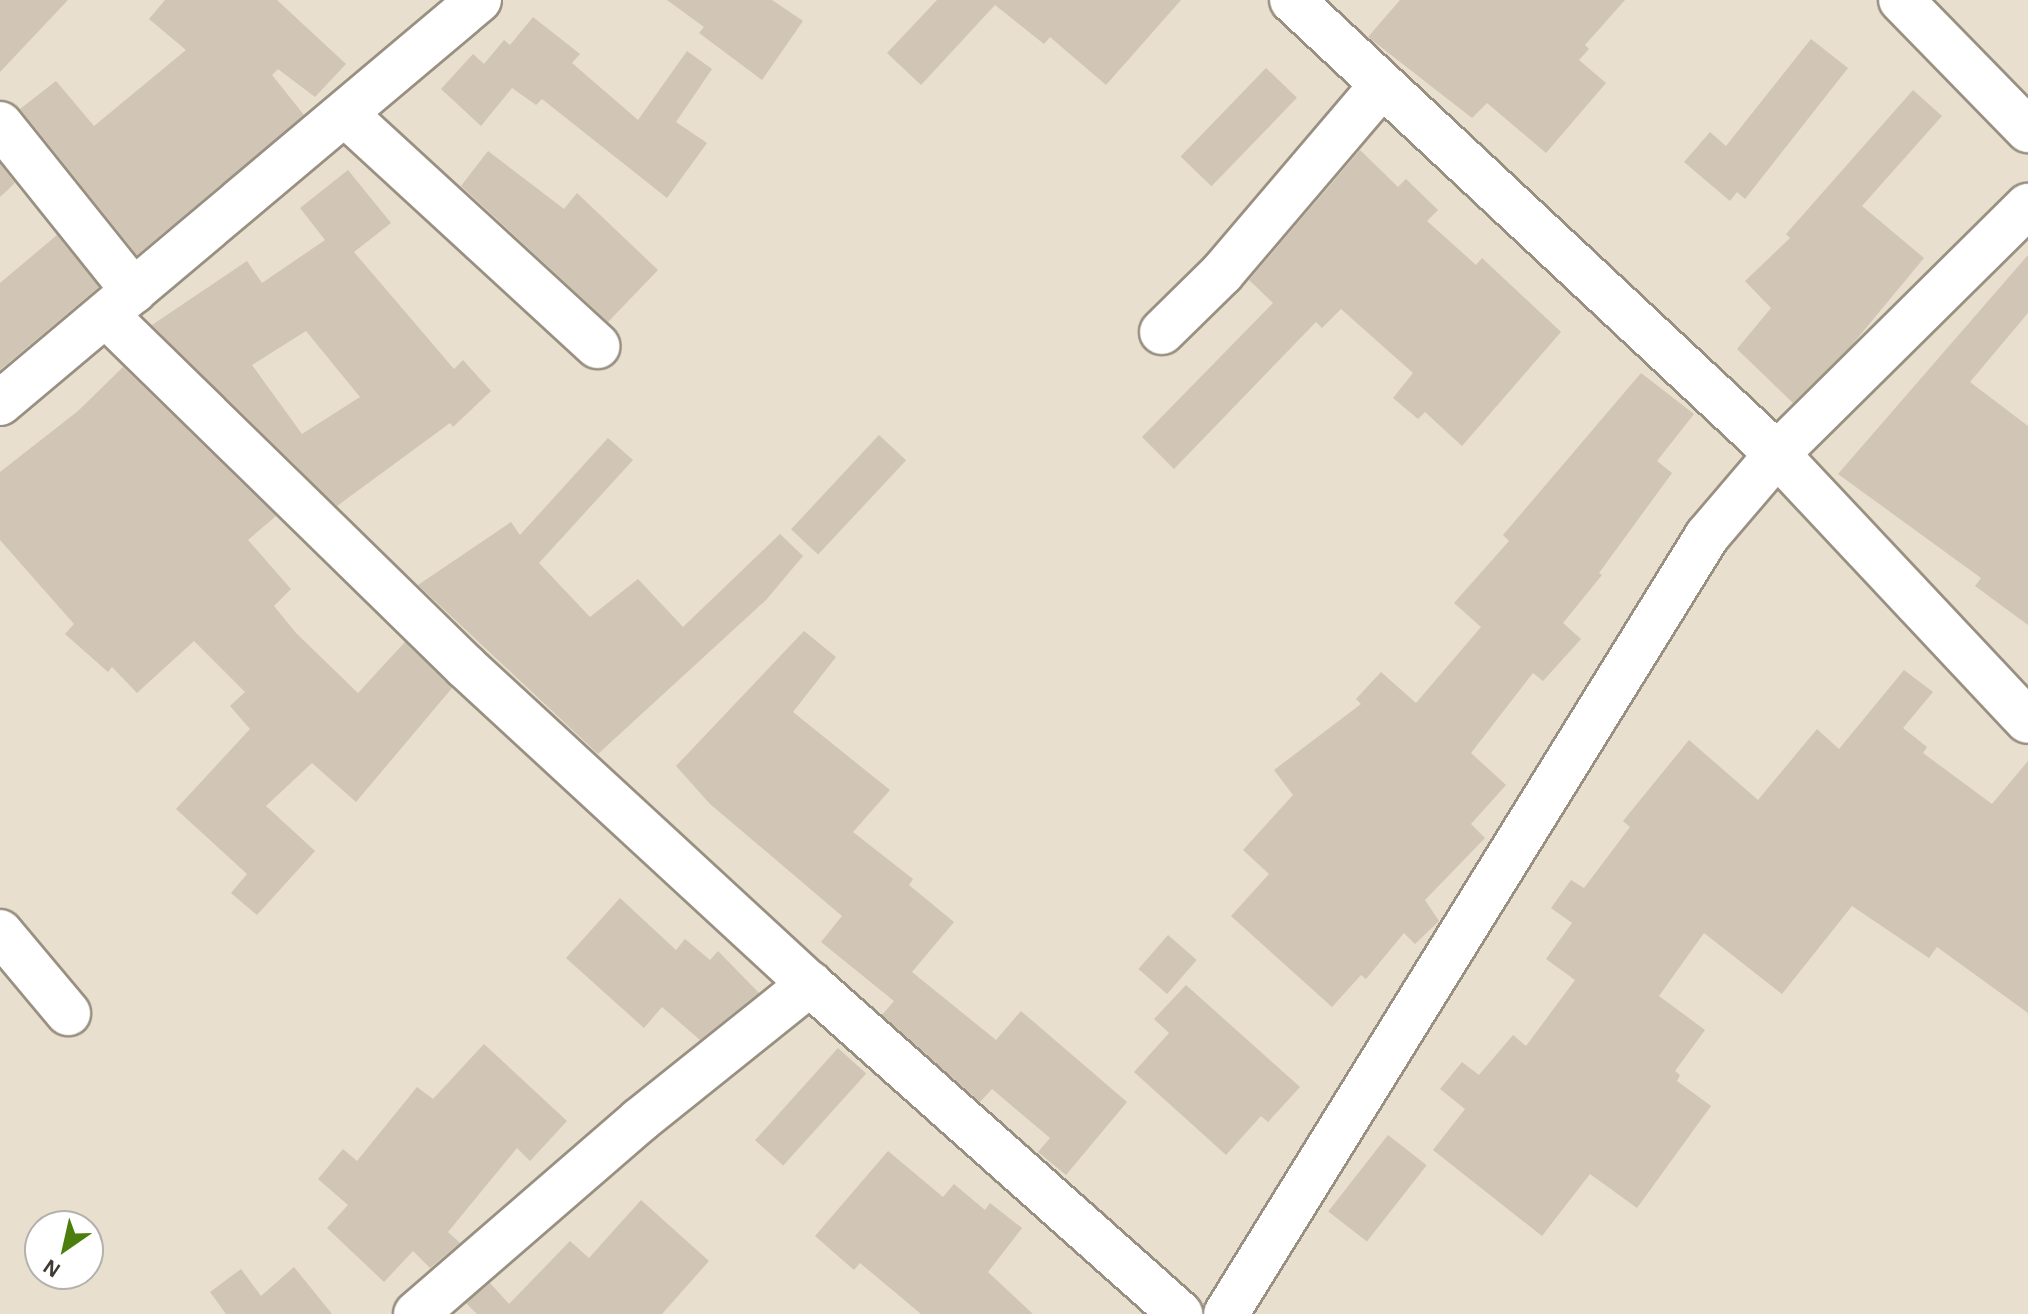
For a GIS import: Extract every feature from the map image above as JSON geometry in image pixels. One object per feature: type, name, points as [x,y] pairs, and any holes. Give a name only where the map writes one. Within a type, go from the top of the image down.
[{"type":"street","points":[[3,395],[121,304],[479,0]]},
{"type":"street","points":[[1292,0],[1777,454],[2028,721]]},
{"type":"street","points":[[1901,0],[2028,130]]},
{"type":"street","points":[[1162,332],[1222,273],[1382,85]]},
{"type":"street","points":[[345,114],[597,346]]},
{"type":"street","points":[[0,124],[121,304],[466,667],[810,984],[1180,1314]]},
{"type":"street","points":[[1226,1314],[1707,536],[1777,454],[2028,206]]},
{"type":"street","points":[[0,932],[68,1013]]},
{"type":"street","points":[[416,1314],[640,1120],[810,984]]},
{"type":"building","points":[[0,0],[68,0],[0,72]]},
{"type":"building","points":[[165,0],[277,0],[346,64],[315,97],[278,69],[272,75],[304,115],[137,255],[20,109],[56,81],[94,126],[186,50],[149,19]]},
{"type":"building","points":[[667,0],[772,0],[803,21],[762,80],[699,33],[704,27]]},
{"type":"building","points":[[937,0],[1181,0],[1106,85],[1050,37],[1044,44],[995,5],[921,85],[887,53]]},
{"type":"building","points":[[1400,0],[1625,0],[1585,45],[1589,49],[1579,60],[1606,83],[1546,153],[1487,103],[1472,118],[1368,37]]},
{"type":"building","points":[[533,17],[580,54],[572,63],[638,120],[687,51],[712,69],[676,122],[707,143],[667,198],[542,99],[536,105],[512,88],[481,126],[441,89],[473,54],[484,64],[504,40],[510,45]]},
{"type":"building","points":[[1811,39],[1848,68],[1745,199],[1737,192],[1730,201],[1684,162],[1710,132],[1726,146]]},
{"type":"building","points":[[1266,68],[1297,98],[1211,186],[1181,156]]},
{"type":"building","points":[[1913,90],[1942,116],[1862,206],[1924,258],[1851,346],[1793,403],[1737,349],[1771,308],[1745,281],[1790,238],[1786,234]]},
{"type":"building","points":[[1360,150],[1398,187],[1406,179],[1438,210],[1427,221],[1476,265],[1482,258],[1561,332],[1462,446],[1425,412],[1418,419],[1393,398],[1413,373],[1341,309],[1322,328],[1316,322],[1174,469],[1142,437],[1273,303],[1249,280]]},
{"type":"building","points":[[488,151],[564,209],[577,193],[658,270],[608,322],[461,186]]},
{"type":"building","points":[[0,164],[15,183],[0,197]]},
{"type":"building","points":[[348,170],[391,223],[354,252],[454,369],[463,360],[491,391],[453,427],[450,423],[337,506],[152,325],[247,261],[262,283],[325,240],[300,208]],"holes":[[[306,331],[360,397],[302,434],[252,365]]]},
{"type":"building","points":[[57,235],[99,287],[0,370],[0,283]]},
{"type":"building","points":[[2028,255],[2028,313],[1970,382],[2028,426],[2028,625],[1975,586],[1981,578],[1838,474]]},
{"type":"building","points":[[123,367],[276,516],[248,540],[291,589],[274,606],[296,633],[358,693],[405,642],[452,688],[356,802],[312,763],[266,806],[315,851],[257,915],[231,893],[247,874],[176,809],[250,729],[230,706],[245,692],[194,641],[137,693],[112,667],[108,672],[65,634],[74,624],[0,540],[0,472],[78,411]]},
{"type":"building","points":[[1641,373],[1694,414],[1657,461],[1672,473],[1599,573],[1602,575],[1563,623],[1581,639],[1543,681],[1533,673],[1471,753],[1506,785],[1471,824],[1485,838],[1425,900],[1439,921],[1415,944],[1404,933],[1366,979],[1361,975],[1332,1007],[1231,916],[1269,874],[1243,850],[1293,795],[1274,770],[1361,704],[1356,699],[1381,672],[1416,703],[1481,627],[1454,603],[1509,541],[1503,535]]},
{"type":"building","points":[[879,435],[906,460],[818,555],[791,529]]},
{"type":"building","points":[[608,438],[633,460],[539,563],[590,617],[638,579],[683,627],[780,534],[803,556],[766,600],[598,754],[418,585],[511,522],[520,535]]},
{"type":"building","points":[[804,631],[836,657],[793,712],[890,790],[853,832],[913,879],[909,885],[954,922],[912,972],[996,1040],[1021,1011],[1127,1102],[1066,1175],[1038,1152],[1050,1138],[992,1089],[980,1102],[882,1015],[894,1001],[821,942],[842,916],[710,804],[676,766]]},
{"type":"building","points":[[1904,670],[1933,692],[1903,728],[1927,747],[1923,753],[1992,804],[2028,761],[2028,1013],[1937,947],[1929,958],[1852,906],[1782,994],[1704,933],[1659,996],[1705,1030],[1675,1071],[1680,1075],[1677,1081],[1711,1106],[1637,1208],[1590,1174],[1542,1236],[1433,1150],[1465,1109],[1440,1089],[1462,1062],[1479,1075],[1513,1035],[1526,1046],[1575,980],[1546,959],[1572,923],[1551,908],[1571,880],[1584,888],[1630,827],[1623,821],[1689,740],[1758,800],[1817,729],[1839,749]]},
{"type":"building","points":[[620,898],[676,950],[685,939],[710,960],[718,951],[759,993],[700,1040],[662,1007],[644,1028],[566,958]]},
{"type":"building","points":[[1168,935],[1197,960],[1167,994],[1138,969]]},
{"type":"building","points":[[1186,985],[1300,1087],[1268,1122],[1261,1116],[1226,1155],[1134,1072],[1169,1033],[1154,1019]]},
{"type":"building","points":[[484,1044],[567,1121],[530,1161],[517,1148],[448,1232],[460,1243],[430,1268],[413,1251],[384,1282],[327,1228],[348,1205],[318,1179],[343,1149],[357,1161],[417,1087],[433,1099]]},
{"type":"building","points":[[838,1048],[866,1073],[783,1166],[755,1140]]},
{"type":"building","points":[[1388,1135],[1427,1165],[1367,1242],[1328,1211]]},
{"type":"building","points":[[888,1151],[943,1197],[954,1184],[985,1210],[990,1203],[1022,1228],[988,1272],[1033,1314],[921,1314],[860,1263],[854,1270],[815,1236]]},
{"type":"building","points":[[641,1200],[709,1261],[662,1314],[477,1314],[466,1303],[490,1283],[509,1304],[570,1241],[589,1258]]},
{"type":"building","points":[[294,1267],[332,1314],[226,1314],[210,1292],[241,1269],[261,1296]]}]
